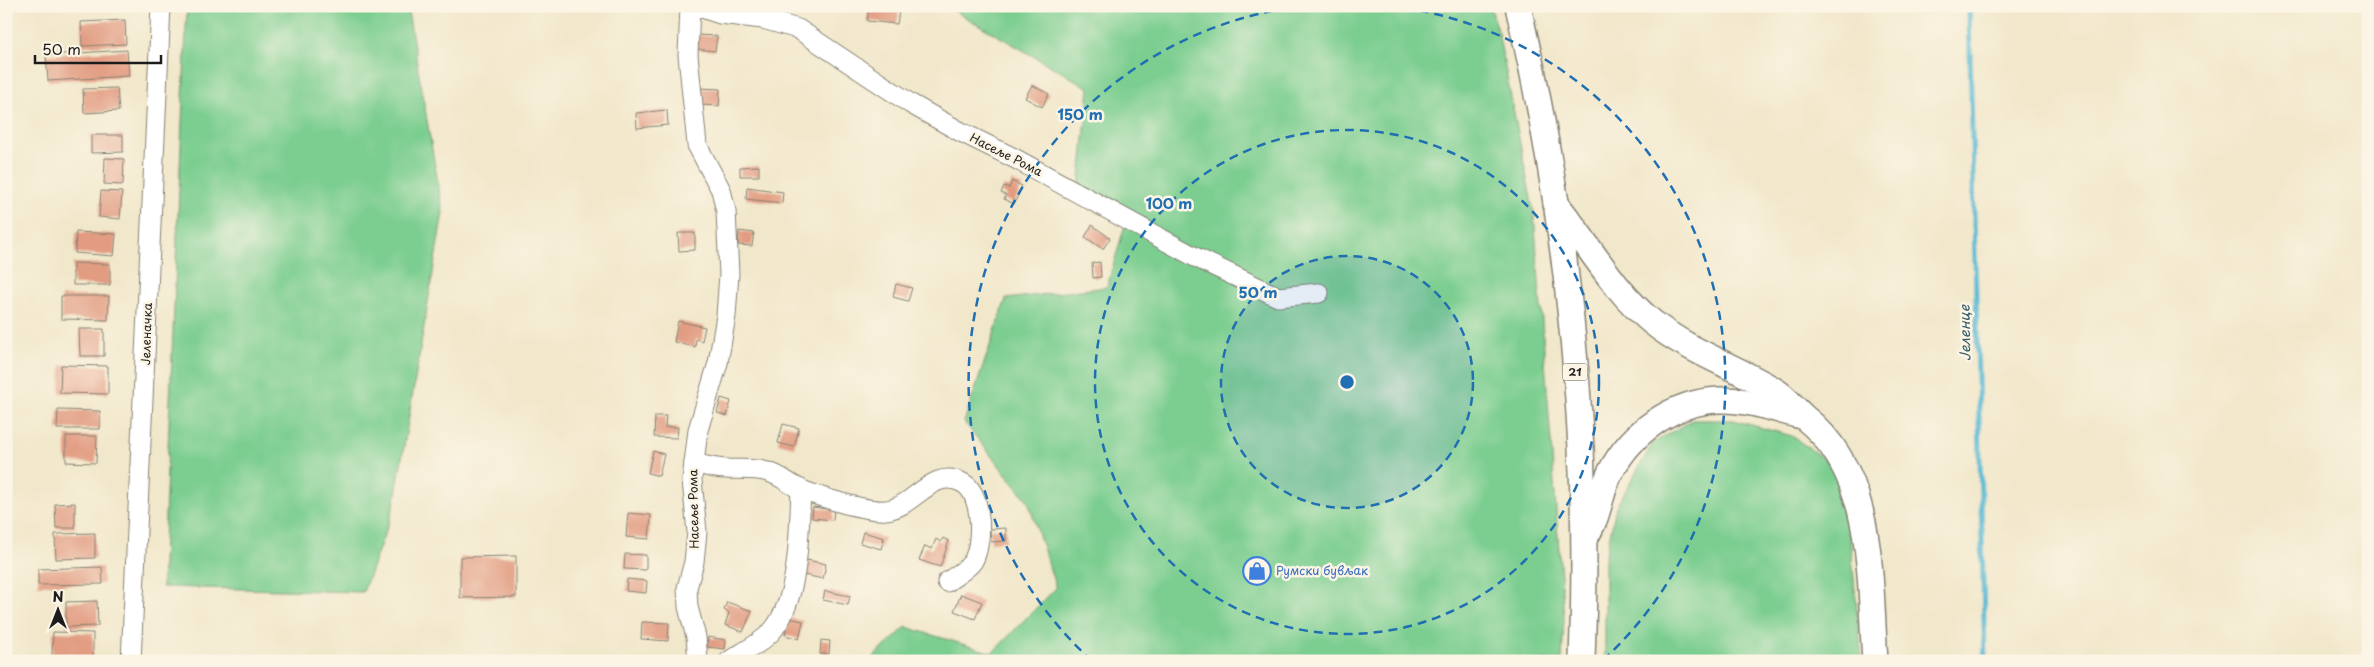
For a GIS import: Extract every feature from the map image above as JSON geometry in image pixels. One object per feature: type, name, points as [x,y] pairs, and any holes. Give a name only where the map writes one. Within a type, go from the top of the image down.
[{"type":"main road","name":"21","points":[[1518,6],[1529,52],[1556,204],[1573,335],[1583,541],[1582,661]]},
{"type":"main road","points":[[1556,204],[1612,280],[1652,322],[1682,342],[1774,390],[1792,404],[1824,435],[1839,456],[1847,469],[1857,498],[1866,548],[1875,661]]},
{"type":"main road","points":[[1583,541],[1594,522],[1609,475],[1615,464],[1639,435],[1670,413],[1694,404],[1719,400],[1765,405],[1804,417]]},
{"type":"street","name":"Јеленачка","points":[[131,661],[161,6]]},
{"type":"street","name":"Насеље Рома","points":[[690,6],[688,55],[697,145],[721,190],[728,234],[729,274],[726,316],[718,363],[698,430],[692,480],[697,532],[694,562],[687,588],[688,606],[696,636],[698,661]]},
{"type":"street","name":"Насеље Рома","points":[[696,6],[720,14],[763,19],[798,29],[911,104],[1194,257],[1278,298],[1318,293]]},
{"type":"street","points":[[694,463],[713,468],[769,472],[801,489],[867,508],[885,510],[900,508],[925,487],[938,480],[949,479],[964,483],[971,490],[977,503],[979,518],[978,548],[972,562],[947,582]]},
{"type":"street","points":[[729,661],[763,640],[773,630],[789,599],[798,546],[801,489]]},
{"type":"green space","points":[[187,6],[407,6],[443,212],[395,500],[390,519],[363,592],[162,587]]},
{"type":"green space","points":[[946,6],[1490,6],[1497,27],[1534,214],[1564,617],[1562,661],[869,661],[906,627],[992,653],[1056,588],[1028,501],[964,422],[1006,299],[1107,287],[1125,225],[1079,190],[1089,88]]},
{"type":"green space","points":[[1692,420],[1733,420],[1792,436],[1835,467],[1847,507],[1862,661],[1605,661],[1605,559],[1616,507],[1653,443]]},
{"type":"building","points":[[869,6],[879,6],[879,10],[899,11],[897,24],[867,21]]},
{"type":"building","points":[[125,20],[126,44],[82,46],[81,22]]},
{"type":"building","points":[[696,35],[717,36],[715,51],[695,49]]},
{"type":"building","points":[[127,50],[129,76],[48,81],[46,55]]},
{"type":"building","points":[[1032,85],[1049,94],[1042,107],[1025,98]]},
{"type":"building","points":[[117,88],[119,111],[84,113],[83,89]]},
{"type":"building","points":[[699,88],[720,89],[719,106],[698,105]]},
{"type":"building","points":[[667,110],[668,125],[637,128],[636,113]]},
{"type":"building","points":[[91,135],[123,135],[123,152],[91,153]]},
{"type":"building","points":[[105,158],[124,159],[123,185],[104,184]]},
{"type":"building","points":[[759,166],[759,176],[740,176],[740,167]]},
{"type":"building","points":[[1012,181],[1022,186],[1014,204],[1004,199],[1006,195],[1001,193],[1004,186],[1009,188]]},
{"type":"building","points":[[747,187],[783,192],[782,203],[746,199]]},
{"type":"building","points":[[101,191],[122,192],[120,219],[99,217]]},
{"type":"building","points":[[1092,225],[1110,238],[1103,249],[1085,237]]},
{"type":"building","points":[[739,231],[754,233],[752,246],[738,245]]},
{"type":"building","points":[[76,232],[116,234],[114,256],[75,253]]},
{"type":"building","points":[[678,233],[695,233],[695,250],[679,251]]},
{"type":"building","points":[[1100,262],[1101,277],[1093,278],[1092,263]]},
{"type":"building","points":[[73,263],[110,264],[110,285],[73,285]]},
{"type":"building","points":[[896,284],[912,288],[908,301],[893,297]]},
{"type":"building","points":[[61,296],[109,296],[108,320],[61,319]]},
{"type":"building","points":[[678,321],[705,327],[702,341],[696,339],[695,347],[674,342]]},
{"type":"building","points":[[79,329],[104,329],[104,356],[80,356]]},
{"type":"building","points":[[61,365],[108,366],[108,394],[60,393]]},
{"type":"building","points":[[721,398],[731,401],[727,416],[717,413]]},
{"type":"building","points":[[58,410],[100,411],[100,429],[57,429]]},
{"type":"building","points":[[655,416],[666,416],[665,427],[678,427],[677,438],[654,437]]},
{"type":"building","points":[[783,424],[799,428],[794,447],[778,443]]},
{"type":"building","points":[[66,436],[97,436],[96,463],[66,462]]},
{"type":"building","points":[[653,451],[664,454],[659,476],[648,473]]},
{"type":"building","points":[[75,503],[75,528],[56,528],[55,504]]},
{"type":"building","points":[[813,507],[834,510],[833,520],[812,518]]},
{"type":"building","points":[[628,513],[651,515],[649,539],[626,537]]},
{"type":"building","points":[[1006,528],[1006,541],[991,542],[990,529]]},
{"type":"building","points":[[863,532],[884,538],[881,549],[860,543]]},
{"type":"building","points":[[95,533],[95,558],[56,559],[55,534]]},
{"type":"building","points":[[943,538],[949,541],[940,567],[919,560],[925,546],[932,549],[936,539],[941,542]]},
{"type":"building","points":[[625,554],[646,555],[646,570],[624,569]]},
{"type":"building","points":[[516,556],[516,597],[460,598],[460,557]]},
{"type":"building","points":[[807,560],[826,564],[823,579],[804,575]]},
{"type":"building","points":[[102,567],[103,584],[38,585],[38,569]]},
{"type":"building","points":[[627,579],[647,581],[646,593],[626,591]]},
{"type":"building","points":[[825,591],[850,596],[848,605],[823,600]]},
{"type":"building","points":[[961,594],[982,602],[975,619],[954,611]]},
{"type":"building","points":[[97,601],[98,626],[66,627],[66,602]]},
{"type":"building","points":[[727,602],[752,611],[743,632],[725,625],[729,613],[724,610]]},
{"type":"building","points":[[789,618],[803,621],[799,639],[785,635]]},
{"type":"building","points":[[642,622],[669,623],[668,641],[641,639]]},
{"type":"building","points":[[53,632],[93,633],[93,658],[52,656]]},
{"type":"building","points":[[708,637],[726,640],[725,649],[707,647]]},
{"type":"building","points":[[821,640],[830,641],[829,654],[820,654]]},
{"type":"waterway","name":"Јеленце","points":[[1972,6],[1969,14],[1985,661]]},
{"type":"place","name":"Румски бувљак","points":[[1257,571]]}]
